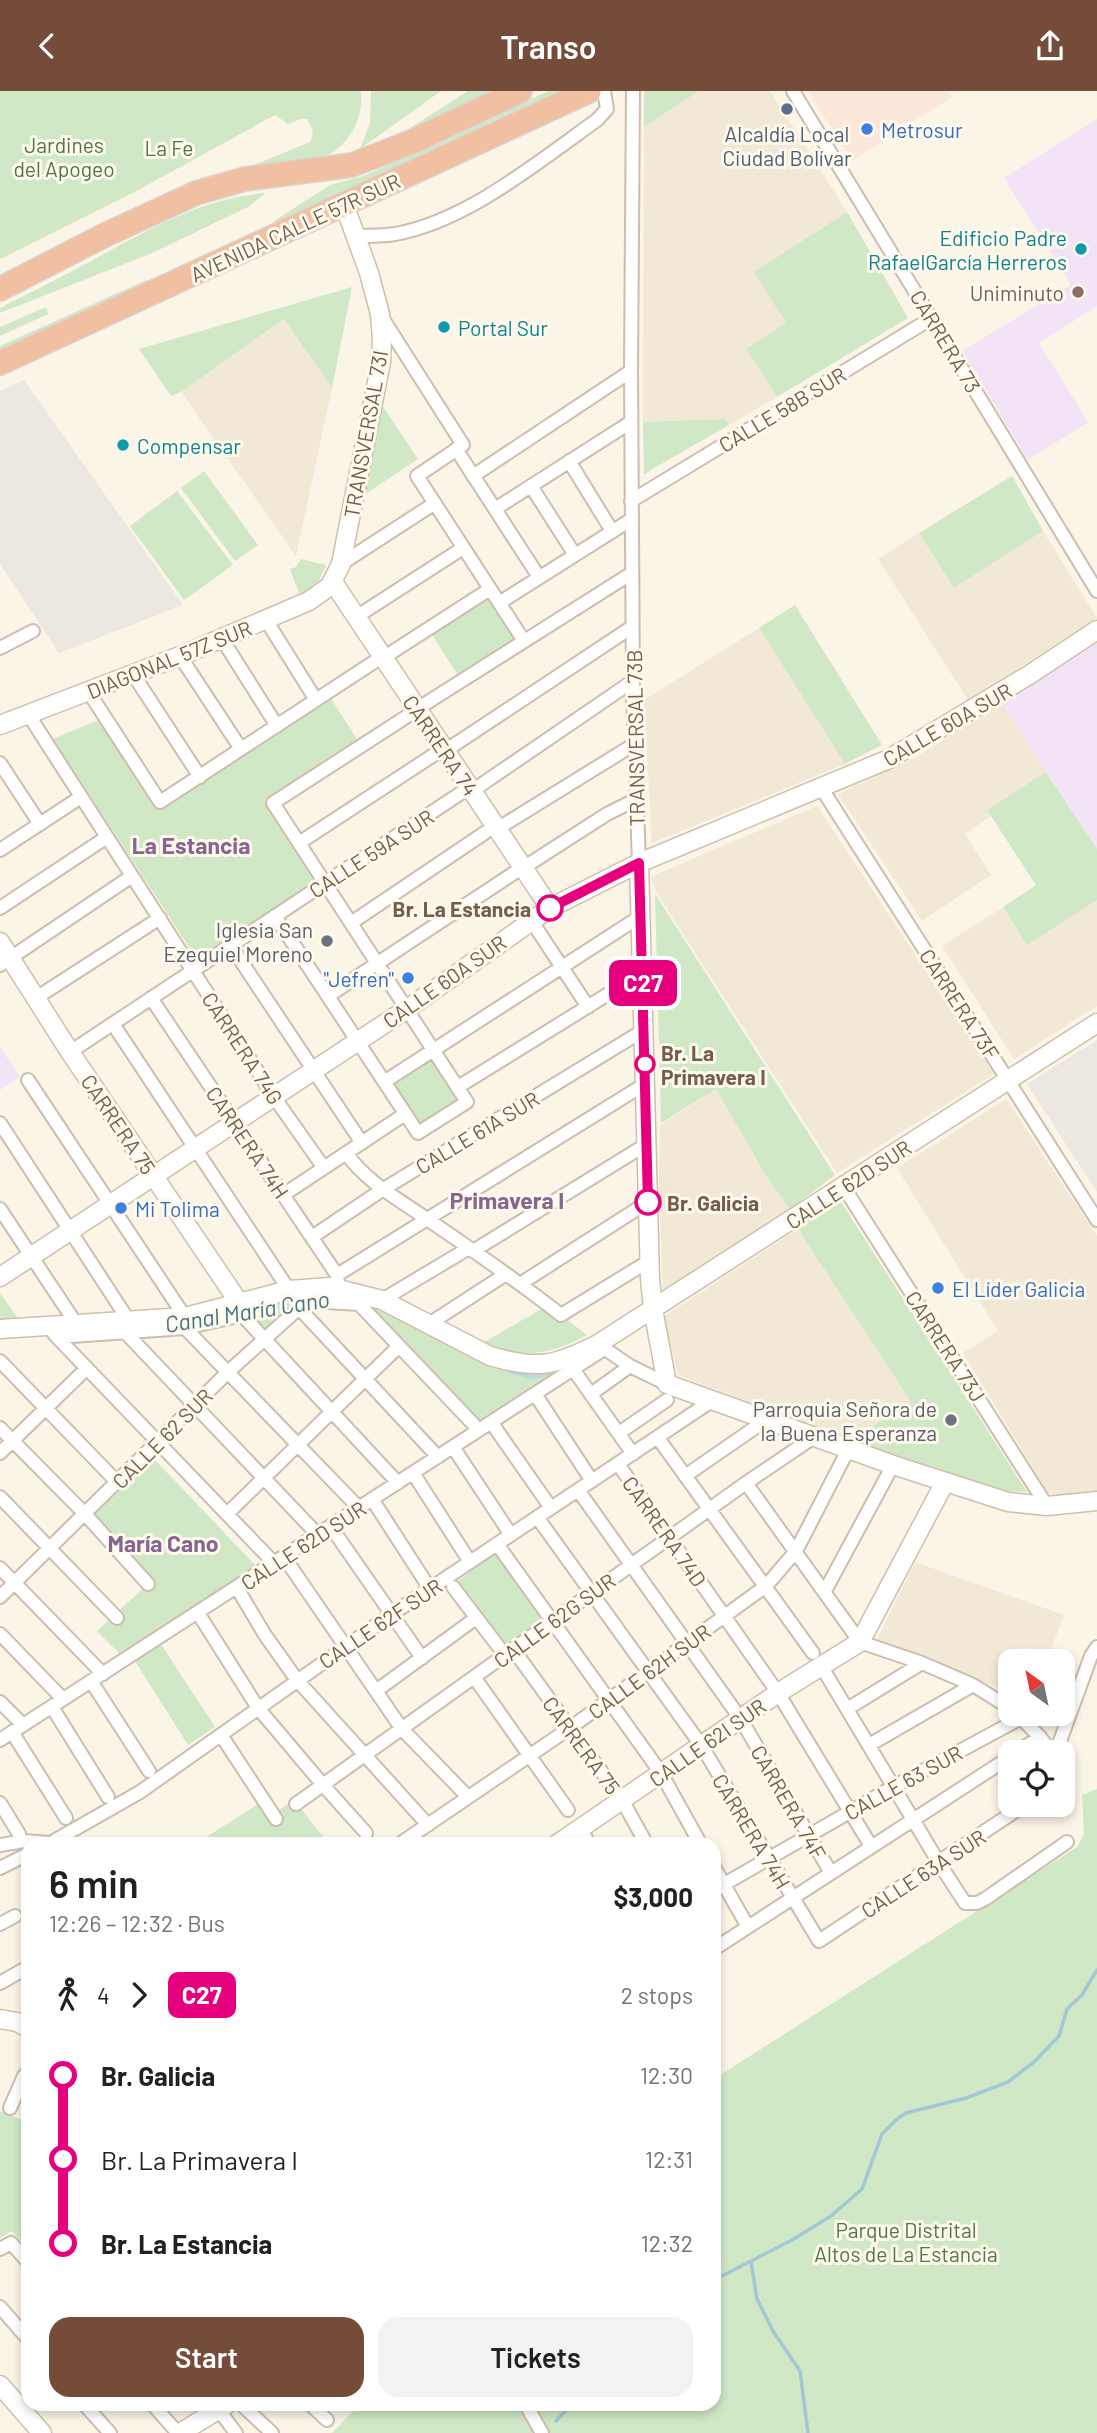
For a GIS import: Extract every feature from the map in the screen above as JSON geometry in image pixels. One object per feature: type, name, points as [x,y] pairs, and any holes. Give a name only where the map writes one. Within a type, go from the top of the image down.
[{"type":"highway","name":"AVENIDA CALLE 57R SUR","points":[[0,289],[105,235],[196,193],[245,179],[352,165],[416,140],[520,91]]},
{"type":"highway","name":"AVENIDA CALLE 57R SUR","points":[[0,362],[589,91]]},
{"type":"street","points":[[357,236],[397,233],[432,222],[475,202],[514,179],[597,120],[607,109],[604,91]]},
{"type":"street","name":"TRANSVERSAL 73B","points":[[633,91],[633,745],[641,916],[649,1261],[653,1309],[667,1392]]},
{"type":"street","name":"CARRERA 73","points":[[793,91],[1097,591]]},
{"type":"street","name":"TRANSVERSAL 73I","points":[[329,586],[341,564],[381,362],[382,339],[380,314],[357,236],[344,204]]},
{"type":"street","points":[[380,314],[460,447],[473,476],[539,577]]},
{"type":"street","name":"CALLE 58B SUR","points":[[631,501],[932,318]]},
{"type":"street","points":[[473,476],[631,371]]},
{"type":"street","points":[[495,509],[631,422]]},
{"type":"street","points":[[460,447],[417,476],[524,641]]},
{"type":"street","points":[[569,461],[612,531]]},
{"type":"street","points":[[531,485],[575,555]]},
{"type":"street","points":[[341,564],[435,503]]},
{"type":"street","points":[[499,603],[632,519]]},
{"type":"street","points":[[356,617],[463,548]]},
{"type":"street","points":[[275,916],[418,1133],[467,1102],[274,803],[632,573]]},
{"type":"street","name":"CARRERA 74","points":[[329,586],[356,617],[379,660]]},
{"type":"street","name":"CARRERA 74","points":[[329,586],[518,870],[540,914]]},
{"type":"street","name":"DIAGONAL 57Z SUR","points":[[0,725],[222,639],[309,601],[329,586]]},
{"type":"street","points":[[88,691],[160,802],[490,589]]},
{"type":"street","points":[[266,620],[316,700]]},
{"type":"street","points":[[299,843],[632,627]]},
{"type":"street","name":"CALLE 60A SUR","points":[[0,1277],[407,1009],[540,914],[639,863],[889,759],[1051,661],[1097,630]]},
{"type":"street","points":[[0,648],[33,631]]},
{"type":"street","points":[[222,639],[277,726]]},
{"type":"street","points":[[180,656],[241,750]]},
{"type":"street","points":[[133,674],[200,776]]},
{"type":"street","name":"CALLE 59A SUR","points":[[70,1052],[633,681]]},
{"type":"street","name":"CARRERA 74G","points":[[28,714],[274,1097],[324,1168]]},
{"type":"street","points":[[351,923],[492,830],[633,745]]},
{"type":"street","points":[[0,763],[40,824]]},
{"type":"street","name":"CARRERA 73F","points":[[822,789],[1097,1220]]},
{"type":"street","points":[[0,849],[82,797]]},
{"type":"street","points":[[328,996],[518,870],[607,814],[635,800]]},
{"type":"street","points":[[0,908],[107,837]]},
{"type":"street","points":[[5,962],[132,876]]},
{"type":"street","points":[[540,914],[562,967],[588,1007]]},
{"type":"street","points":[[384,1082],[641,916]]},
{"type":"street","points":[[36,998],[160,918]]},
{"type":"street","name":"CARRERA 75","points":[[0,942],[5,962],[36,998],[241,1309],[265,1339],[398,1483]]},
{"type":"street","points":[[230,946],[362,1143]]},
{"type":"street","points":[[458,1087],[642,973]]},
{"type":"street","name":"CARRERA 74H","points":[[151,998],[312,1237],[335,1283]]},
{"type":"street","name":"CALLE 62D SUR","points":[[0,1740],[573,1369],[653,1309],[1097,1023]]},
{"type":"street","points":[[113,1024],[289,1290]]},
{"type":"street","name":"CALLE 61A SUR","points":[[312,1237],[383,1190],[644,1030]]},
{"type":"street","points":[[28,1080],[185,1322],[228,1372],[359,1508]]},
{"type":"street","name":"CALLE 62 SUR","points":[[0,1597],[228,1372],[304,1305],[426,1218],[645,1084]]},
{"type":"street","points":[[283,1195],[405,1114]]},
{"type":"street","points":[[0,1123],[71,1232],[126,1326],[194,1405],[318,1535]]},
{"type":"street","points":[[382,1300],[647,1144]]},
{"type":"street","points":[[346,1153],[357,1168],[383,1190],[471,1249],[561,1315],[649,1261]]},
{"type":"street","name":"CARRERA 73J","points":[[843,1186],[1047,1506]]},
{"type":"street","points":[[520,1284],[648,1202]]},
{"type":"street","points":[[0,1209],[77,1325]]},
{"type":"street","points":[[429,1324],[506,1274]]},
{"type":"street","points":[[0,1329],[52,1332],[185,1322],[241,1309],[289,1290],[335,1283],[382,1300],[490,1356],[551,1364],[601,1346],[667,1392],[713,1400],[848,1450],[1008,1502],[1047,1506],[1097,1501]]},
{"type":"street","points":[[304,1305],[359,1304],[479,1430]]},
{"type":"street","points":[[304,1305],[365,1379],[438,1457]]},
{"type":"street","points":[[52,1332],[77,1325],[126,1326]]},
{"type":"street","points":[[52,1332],[227,1514],[279,1560],[345,1647],[402,1729],[468,1797]]},
{"type":"street","points":[[227,1514],[399,1346]]},
{"type":"street","points":[[0,1361],[118,1483]]},
{"type":"street","points":[[591,1394],[630,1366]]},
{"type":"street","points":[[0,1453],[87,1368]]},
{"type":"street","name":"CARRERA 74D","points":[[573,1369],[633,1454]]},
{"type":"street","points":[[619,1433],[667,1392]]},
{"type":"street","points":[[535,1394],[592,1481]]},
{"type":"street","name":"CALLE 62F SUR","points":[[60,1837],[140,1792],[392,1614],[713,1400]]},
{"type":"street","points":[[685,1476],[766,1420]]},
{"type":"street","points":[[491,1422],[551,1508]]},
{"type":"street","points":[[0,1428],[85,1514],[148,1584]]},
{"type":"street","name":"CALLE 62G SUR","points":[[296,1804],[669,1537],[814,1437]]},
{"type":"street","points":[[658,1438],[813,1653]]},
{"type":"street","points":[[453,1447],[512,1535]]},
{"type":"street","name":"CALLE 62H SUR","points":[[410,1837],[570,1728],[766,1586],[796,1551],[848,1450]]},
{"type":"street","name":"CARRERA 74D","points":[[618,1464],[778,1693],[871,1846]]},
{"type":"street","points":[[825,1591],[893,1465]]},
{"type":"street","points":[[413,1473],[470,1562]]},
{"type":"street","points":[[860,1642],[945,1482]]},
{"type":"street","points":[[746,1483],[860,1642],[922,1663],[973,1685],[998,1701]]},
{"type":"street","name":"CARRERA 74F","points":[[578,1490],[740,1718],[831,1873]]},
{"type":"street","points":[[0,1497],[117,1618]]},
{"type":"street","points":[[372,1499],[430,1589]]},
{"type":"street","name":"CARRERA 74H","points":[[537,1517],[701,1745],[819,1941]]},
{"type":"street","points":[[331,1527],[422,1658]]},
{"type":"street","points":[[497,1544],[661,1773],[697,1837]]},
{"type":"street","points":[[0,1569],[97,1677],[149,1771]]},
{"type":"street","points":[[453,1587],[498,1646]]},
{"type":"street","points":[[237,1588],[297,1681],[428,1825]]},
{"type":"street","points":[[198,1613],[258,1708],[366,1833]]},
{"type":"street","points":[[376,1691],[477,1618]]},
{"type":"street","points":[[0,1635],[64,1699]]},
{"type":"street","name":"CALLE 62I SUR","points":[[567,1837],[740,1718],[860,1642]]},
{"type":"street","points":[[1058,1740],[1097,1647]]},
{"type":"street","name":"CARRERA 75","points":[[513,1649],[622,1800],[643,1837]]},
{"type":"street","points":[[847,1709],[922,1663]]},
{"type":"street","points":[[826,1674],[965,1903],[976,1903],[985,1899],[1067,1842]]},
{"type":"street","points":[[474,1677],[568,1810]]},
{"type":"street","points":[[869,1745],[973,1685]]},
{"type":"street","points":[[0,1702],[18,1729],[66,1818]]},
{"type":"street","points":[[52,1707],[108,1797]]},
{"type":"street","name":"CALLE 63 SUR","points":[[721,1886],[1000,1726]]},
{"type":"street","points":[[1028,1726],[1043,1740]]},
{"type":"street","points":[[221,1735],[276,1819]]},
{"type":"street","points":[[1035,1740],[1040,1737]]},
{"type":"street","points":[[721,1944],[998,1765]]},
{"type":"street","points":[[0,1803],[19,1834]]},
{"type":"street","name":"CALLE 63A SUR","points":[[819,1941],[1007,1817]]},
{"type":"street","points":[[580,1828],[585,1837]]},
{"type":"street","points":[[0,1845],[21,1842]]},
{"type":"street","points":[[0,1868],[21,1858]]},
{"type":"street","points":[[721,1890],[748,1927]]},
{"type":"street","points":[[0,1924],[15,1916]]},
{"type":"street","points":[[0,1983],[21,1971]]},
{"type":"street","points":[[0,2019],[21,2024]]},
{"type":"street","points":[[10,2108],[21,2085]]},
{"type":"street","points":[[5,2246],[21,2257]]},
{"type":"street","points":[[0,2307],[21,2331]]},
{"type":"street","points":[[0,2385],[21,2409]]},
{"type":"street","points":[[23,2411],[42,2433]]},
{"type":"street","points":[[90,2411],[110,2433]]},
{"type":"street","points":[[159,2411],[179,2433],[215,2411]]},
{"type":"street","points":[[224,2411],[236,2433]]},
{"type":"street","points":[[249,2411],[272,2433]]},
{"type":"street","points":[[317,2411],[327,2420]]},
{"type":"street","points":[[529,2411],[542,2433]]},
{"type":"shaded area","points":[[699,91],[770,91],[847,212],[754,272],[787,323],[746,349],[777,397],[729,425],[726,419],[643,422],[644,127]]},
{"type":"shaded area","name":"Metrosur","points":[[808,91],[948,91],[952,97],[852,161]]},
{"type":"shaded area","name":"Uniminuto","points":[[1097,119],[1097,306],[1039,343],[1088,422],[1028,460],[962,351],[1071,285],[1004,178]]},
{"type":"shaded area","points":[[284,319],[332,388],[296,556],[181,392]]},
{"type":"shaded area","points":[[24,380],[183,605],[59,653],[0,564],[0,391]]},
{"type":"shaded area","points":[[1043,531],[1097,618],[968,700],[878,559],[919,533],[954,588]]},
{"type":"shaded area","points":[[759,628],[845,764],[652,843],[644,700]]},
{"type":"shaded area","points":[[1097,643],[1097,849],[1001,702]]},
{"type":"shaded area","points":[[1001,702],[1046,772],[988,810],[991,816],[965,834],[991,875],[922,921],[838,794],[915,758]]},
{"type":"shaded area","points":[[817,806],[994,1074],[837,1173],[658,895],[650,877]]},
{"type":"shaded area","points":[[1097,900],[1097,1006],[1014,1059],[942,946],[1003,907],[1027,944]]},
{"type":"shaded area","points":[[1097,1040],[1097,1192],[1027,1084]]},
{"type":"shaded area","points":[[0,1047],[20,1077],[0,1090]]},
{"type":"shaded area","points":[[716,1089],[766,1176],[790,1209],[663,1291],[659,1188],[660,1125]]},
{"type":"shaded area","points":[[1006,1099],[1097,1236],[1097,1493],[1057,1496],[1047,1491],[963,1353],[998,1331],[897,1168]]},
{"type":"shaded area","points":[[798,1229],[911,1402],[850,1440],[678,1375],[663,1317]]},
{"type":"shaded area","points":[[915,1562],[1064,1615],[1051,1649],[998,1649],[998,1688],[877,1640]]},
{"type":"green space","name":"Jardines del Apogeo","points":[[0,91],[361,91],[361,103],[356,125],[343,144],[313,162],[237,172],[310,142],[312,131],[307,119],[288,124],[275,115],[140,189],[0,259]]},
{"type":"green space","points":[[371,91],[441,91],[360,149],[370,123]]},
{"type":"green space","points":[[468,91],[504,91],[383,145]]},
{"type":"green space","points":[[548,91],[564,91],[276,225],[274,221],[330,185],[366,175]]},
{"type":"green space","points":[[644,91],[699,91],[644,127]]},
{"type":"green space","points":[[266,193],[248,207],[152,253],[0,313],[0,308],[175,218],[219,202]]},
{"type":"green space","points":[[847,212],[908,318],[777,397],[746,349],[786,323],[754,272]]},
{"type":"green space","points":[[172,273],[0,351],[0,346],[142,282]]},
{"type":"green space","points":[[352,287],[332,388],[284,319],[181,392],[171,396],[139,349]]},
{"type":"green space","points":[[46,307],[48,314],[0,336],[0,327]]},
{"type":"green space","points":[[380,402],[418,459],[358,499]]},
{"type":"green space","points":[[726,419],[729,425],[644,474],[643,422]]},
{"type":"green space","points":[[204,471],[258,545],[235,561],[181,488]]},
{"type":"green space","points":[[1012,476],[1043,531],[954,588],[919,533]]},
{"type":"green space","points":[[177,491],[233,565],[184,600],[130,526]]},
{"type":"green space","points":[[301,559],[326,565],[316,587],[299,593],[290,569],[296,567]]},
{"type":"green space","points":[[490,595],[518,639],[459,677],[431,633]]},
{"type":"green space","points":[[795,605],[882,745],[845,764],[759,628]]},
{"type":"green space","points":[[330,697],[357,739],[264,800],[316,881],[197,959],[53,739],[101,719],[158,808]]},
{"type":"green space","points":[[1046,772],[1097,849],[1097,900],[1027,945],[1003,907],[1036,885],[987,810]]},
{"type":"green space","points":[[655,894],[835,1175],[790,1209],[766,1176],[716,1089],[661,1123]]},
{"type":"green space","points":[[433,1058],[460,1101],[419,1127],[392,1083]]},
{"type":"green space","points":[[841,1202],[1027,1492],[1006,1491],[850,1440],[911,1402],[798,1229]]},
{"type":"green space","points":[[0,1293],[19,1320],[0,1322]]},
{"type":"green space","points":[[355,1295],[500,1367],[531,1374],[561,1369],[479,1420]]},
{"type":"green space","points":[[307,1296],[265,1333],[244,1311]]},
{"type":"green space","points":[[548,1305],[587,1335],[560,1347],[535,1353],[510,1351],[481,1344]]},
{"type":"green space","points":[[154,1459],[256,1566],[121,1655],[97,1631],[151,1581],[92,1516]]},
{"type":"green space","points":[[496,1552],[545,1618],[505,1647],[457,1582]]},
{"type":"green space","points":[[161,1644],[215,1727],[188,1745],[135,1661]]},
{"type":"green space","name":"Parque Distrital Altos de La Estancia","points":[[1097,1789],[1097,2433],[332,2433],[353,2411],[721,2411],[721,2075],[1077,1847],[1084,1834],[1082,1795]]},
{"type":"green space","points":[[264,1800],[273,1814],[294,1800],[323,1837],[206,1837]]},
{"type":"green space","points":[[0,2111],[21,2119],[21,2241],[12,2231],[0,2238]]},
{"type":"waterway","name":"Canal María Cano","points":[[234,1313],[310,1296]]},
{"type":"waterway","name":"Canal María Cano","points":[[512,1369],[531,1374],[551,1370]]},
{"type":"waterway","points":[[721,2276],[792,2240],[831,2216],[862,2189],[882,2134],[898,2118],[906,2113],[966,2098],[1008,2082],[1035,2061],[1059,2036],[1067,2009],[1082,1995],[1097,1970]]},
{"type":"waterway","points":[[751,2262],[757,2299],[773,2331],[800,2371],[808,2433]]},
{"type":"waterway","points":[[556,2421],[565,2411]]},
{"type":"bus line","name":"C27","points":[[550,908],[639,863],[648,1202]]},
{"type":"place","name":"Alcaldía Local Ciudad Bolívar","points":[[787,109]]},
{"type":"place","name":"Metrosur","points":[[867,129]]},
{"type":"place","name":"Edificio Padre RafaelGarcía Herreros","points":[[1081,249]]},
{"type":"place","name":"Uniminuto","points":[[1078,292]]},
{"type":"place","name":"Portal Sur","points":[[444,327]]},
{"type":"place","name":"Compensar","points":[[123,445]]},
{"type":"place","name":"Br. La Estancia","points":[[550,908]]},
{"type":"place","name":"Iglesia San Ezequiel Moreno","points":[[327,941]]},
{"type":"place","name":"\"Jefren\"","points":[[408,978]]},
{"type":"place","name":"Br. La Primavera I","points":[[645,1064]]},
{"type":"place","name":"Br. Galicia","points":[[648,1202]]},
{"type":"place","name":"Mi Tolima","points":[[121,1208]]},
{"type":"place","name":"El Líder Galicia","points":[[938,1288]]},
{"type":"place","name":"Parroquia Señora de la Buena Esperanza","points":[[951,1420]]},
{"type":"district","name":"La Estancia","points":[[191,845]]},
{"type":"district","name":"Primavera I","points":[[507,1200]]},
{"type":"district","name":"María Cano","points":[[163,1543]]},
{"type":"park label","name":"La Fe","points":[[169,147]]}]
